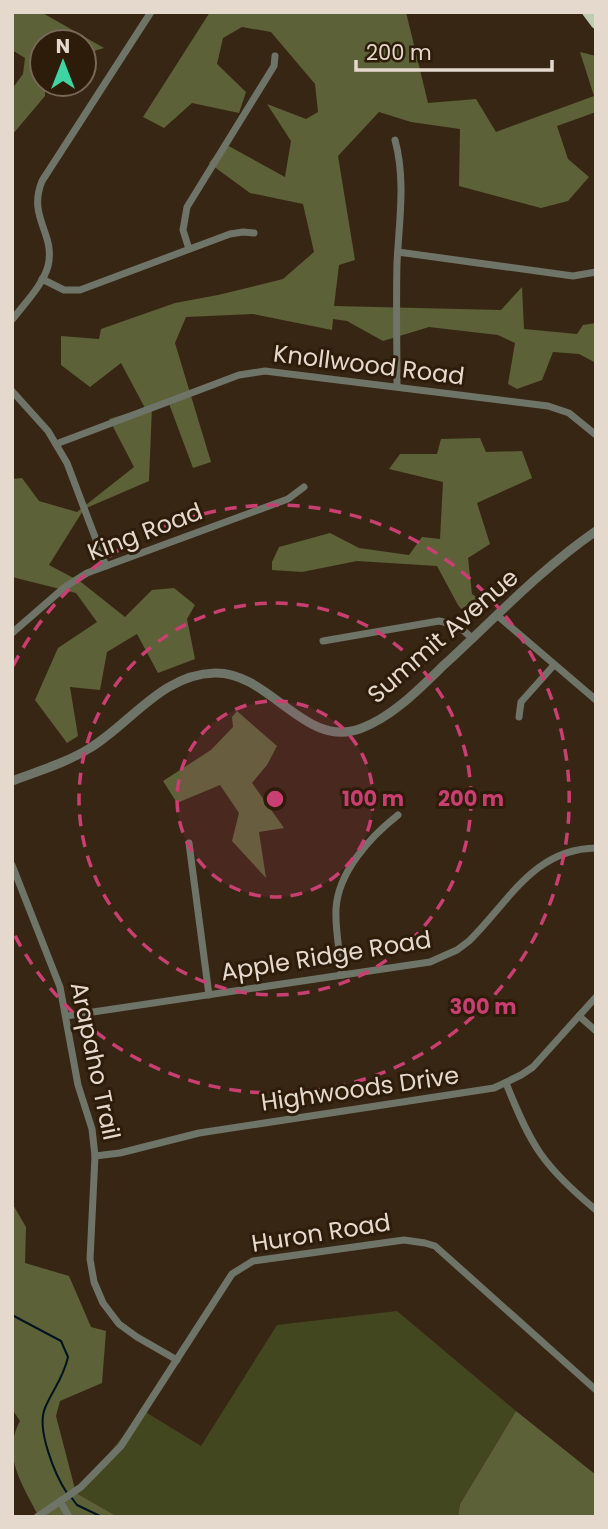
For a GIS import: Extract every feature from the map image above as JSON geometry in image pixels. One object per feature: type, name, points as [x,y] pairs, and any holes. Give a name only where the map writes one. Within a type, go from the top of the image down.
[{"type":"highway","points":[[587,12],[596,24]]},
{"type":"street","points":[[12,320],[42,279],[49,254],[37,209],[38,191],[42,181],[151,12]]},
{"type":"street","points":[[189,248],[183,230],[187,207],[274,66],[275,56]]},
{"type":"street","points":[[395,140],[402,187],[398,251],[397,386]]},
{"type":"street","points":[[42,279],[64,290],[80,290],[230,234],[254,233]]},
{"type":"street","points":[[398,251],[573,276],[596,272]]},
{"type":"street","name":"Knollwood Road","points":[[56,444],[252,372],[278,371],[548,406],[578,419],[596,435]]},
{"type":"street","points":[[12,391],[35,415],[56,444],[75,482],[106,566]]},
{"type":"street","name":"King Road","points":[[12,633],[65,587],[87,573],[288,499],[304,487]]},
{"type":"street","name":"Summit Avenue","points":[[12,781],[91,748],[167,688],[200,674],[216,673],[242,678],[319,729],[339,733],[358,730],[415,693],[562,557],[596,531]]},
{"type":"street","points":[[498,616],[596,701]]},
{"type":"street","points":[[323,641],[439,621],[457,625],[473,639]]},
{"type":"street","points":[[519,717],[522,702],[554,666]]},
{"type":"street","points":[[342,975],[336,918],[342,884],[353,863],[374,837],[398,815]]},
{"type":"street","points":[[189,843],[209,995]]},
{"type":"street","name":"Apple Ridge Road","points":[[66,1016],[417,965],[443,957],[469,940],[539,866],[571,850],[596,848]]},
{"type":"street","name":"Arapaho Trail","points":[[12,865],[53,966],[66,1016],[73,1060],[92,1129],[96,1156],[90,1259],[98,1293],[110,1314],[129,1332],[177,1360]]},
{"type":"street","name":"Highwoods Drive","points":[[96,1156],[120,1153],[199,1133],[478,1091],[506,1083],[538,1062],[596,997]]},
{"type":"street","points":[[579,1016],[596,1031]]},
{"type":"street","points":[[506,1083],[523,1126],[540,1155],[560,1179],[596,1210]]},
{"type":"street","name":"Huron Road","points":[[37,1517],[96,1474],[121,1446],[232,1274],[253,1261],[414,1240],[435,1246],[596,1390]]},
{"type":"street","points":[[60,1501],[69,1517]]},
{"type":"green space","points":[[12,12],[41,12],[69,28],[28,28],[28,98],[43,98],[12,135],[12,89],[23,74],[25,58],[12,50]]},
{"type":"green space","points":[[210,12],[406,12],[428,103],[476,99],[496,132],[594,96],[580,52],[596,56],[596,112],[557,126],[568,159],[589,177],[568,201],[541,208],[459,186],[460,129],[411,122],[379,112],[338,156],[355,260],[339,265],[334,306],[501,310],[522,287],[524,329],[577,334],[583,325],[596,323],[596,363],[579,354],[553,352],[542,380],[517,389],[508,384],[515,343],[498,335],[429,327],[383,341],[347,321],[333,319],[332,330],[253,314],[186,317],[175,343],[211,462],[193,468],[168,401],[152,406],[149,481],[84,509],[49,565],[81,582],[125,617],[152,590],[174,588],[195,605],[187,619],[195,659],[158,673],[137,634],[107,652],[100,690],[70,687],[78,736],[67,743],[35,700],[58,648],[97,622],[76,593],[12,577],[12,479],[22,478],[39,501],[77,512],[134,467],[109,419],[145,408],[121,363],[90,387],[61,365],[61,336],[99,339],[101,329],[175,303],[283,279],[314,252],[303,204],[250,193],[209,163],[225,144],[285,177],[291,141],[267,104],[306,119],[318,112],[315,84],[271,32],[242,27],[223,38],[217,64],[246,92],[239,113],[192,103],[164,128],[143,117]]},
{"type":"green space","points":[[480,438],[486,452],[522,451],[532,478],[477,503],[490,544],[468,558],[472,594],[486,604],[470,619],[458,605],[437,566],[357,561],[302,572],[272,570],[272,562],[279,547],[330,533],[359,548],[409,555],[422,537],[440,539],[443,482],[389,469],[400,454],[437,454],[441,439]]},
{"type":"green space","points":[[237,711],[277,746],[267,765],[252,783],[284,828],[259,832],[266,878],[232,841],[239,813],[220,785],[177,803],[163,781],[211,750],[233,727],[232,717]]},
{"type":"green space","points":[[12,1203],[26,1227],[25,1263],[69,1276],[91,1327],[106,1331],[102,1383],[60,1401],[56,1416],[76,1493],[118,1517],[39,1517],[16,1470],[13,1446],[20,1421],[12,1409]]},
{"type":"green space","points":[[397,1311],[516,1411],[460,1504],[458,1517],[118,1517],[76,1493],[144,1411],[201,1446],[277,1325]]},
{"type":"green space","points":[[516,1411],[596,1475],[596,1517],[458,1517],[460,1504]]},
{"type":"waterway","points":[[12,1315],[61,1341],[68,1357],[43,1417],[48,1452],[67,1493]]},
{"type":"waterway","points":[[71,1497],[77,1505],[102,1517]]}]
